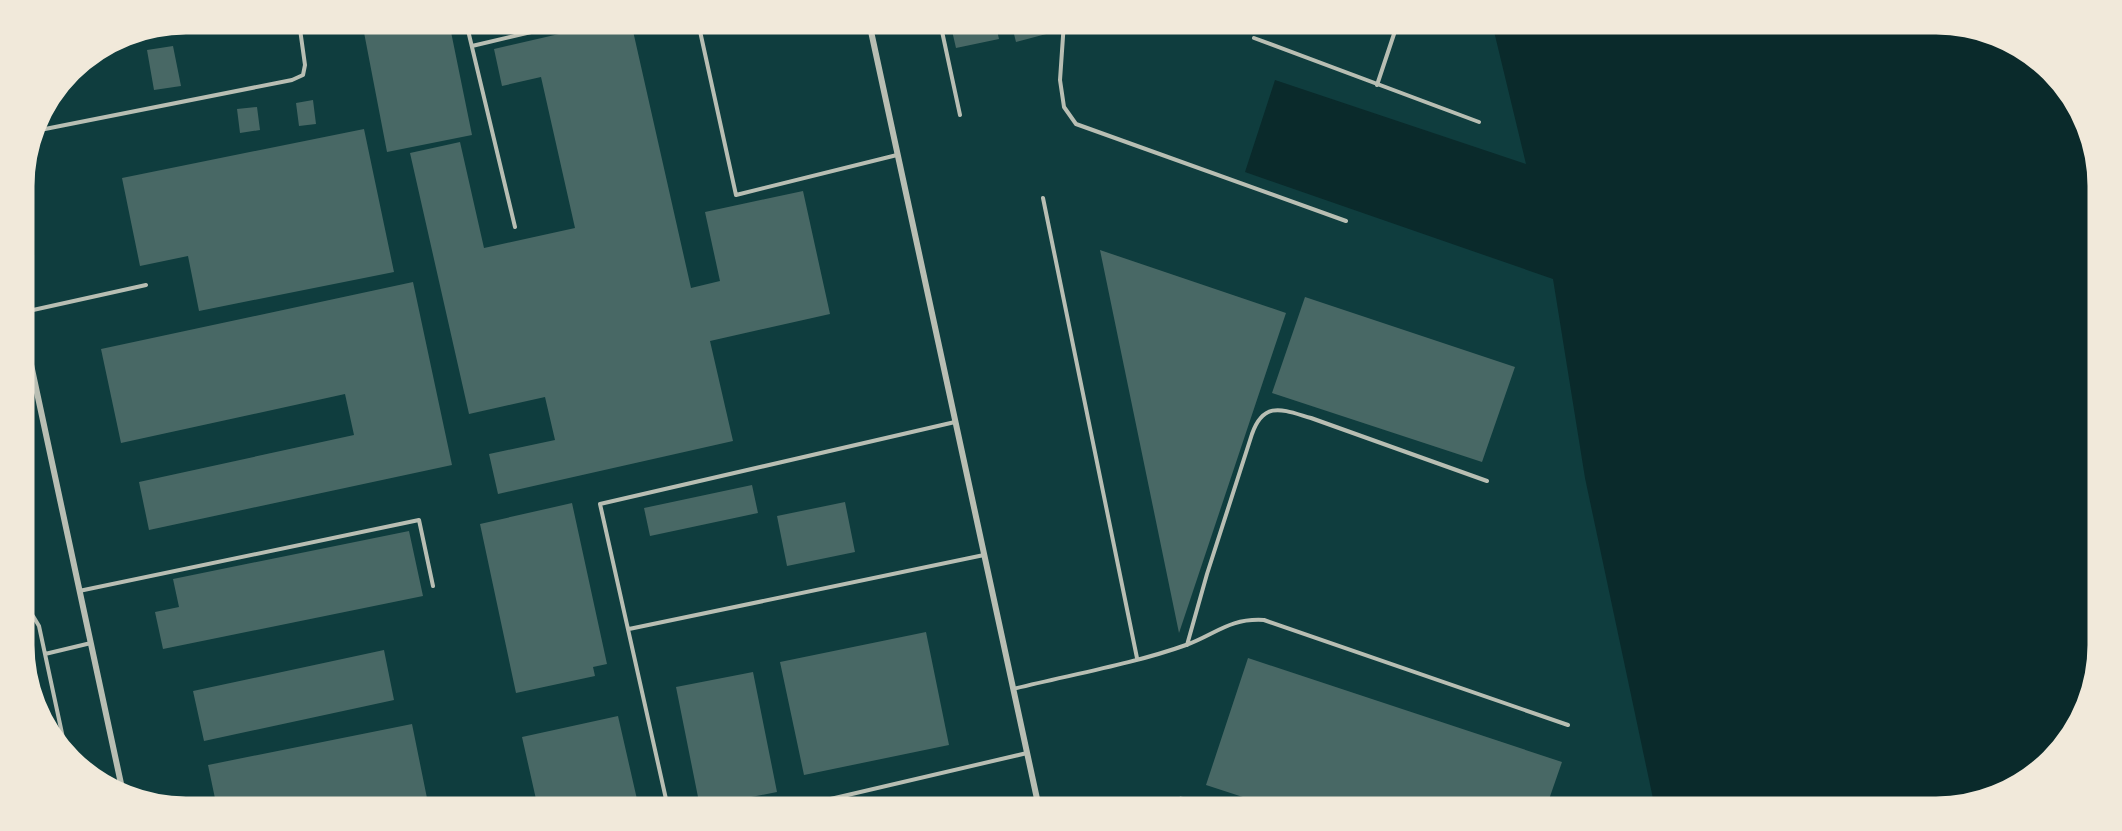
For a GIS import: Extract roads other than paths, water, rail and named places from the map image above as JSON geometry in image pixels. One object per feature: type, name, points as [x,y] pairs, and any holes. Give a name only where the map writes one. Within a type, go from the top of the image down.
[{"type":"street","points":[[871,33],[1037,798]]},
{"type":"street","points":[[33,376],[121,783]]},
{"type":"lane","points":[[45,129],[292,80],[303,75],[305,65],[301,33]]},
{"type":"lane","points":[[469,33],[515,226]]},
{"type":"lane","points":[[472,46],[527,33]]},
{"type":"lane","points":[[700,33],[736,195],[897,155]]},
{"type":"lane","points":[[942,33],[960,115]]},
{"type":"lane","points":[[1063,33],[1060,61],[1062,98],[1064,107],[1076,124],[1346,221]]},
{"type":"lane","points":[[1377,85],[1394,33]]},
{"type":"lane","points":[[1254,38],[1479,122]]},
{"type":"lane","points":[[1043,198],[1137,658]]},
{"type":"lane","points":[[33,310],[146,285]]},
{"type":"lane","points":[[1187,645],[1252,434],[1263,414],[1272,410],[1283,410],[1311,418],[1487,481]]},
{"type":"lane","points":[[666,798],[600,504],[955,422]]},
{"type":"lane","points":[[80,591],[419,520],[433,586]]},
{"type":"lane","points":[[629,629],[984,555]]},
{"type":"lane","points":[[33,618],[36,620],[45,654],[62,734]]},
{"type":"lane","points":[[1013,688],[1187,645],[1229,624],[1250,620],[1264,621],[1568,725]]},
{"type":"lane","points":[[45,654],[91,643]]},
{"type":"lane","points":[[835,798],[1027,753]]},
{"type":"water","points":[[1494,33],[1956,34],[1976,38],[2004,49],[2037,71],[2051,85],[2073,118],[2081,137],[2088,166],[2089,655],[2081,694],[2073,713],[2051,746],[2037,760],[2012,778],[1995,786],[1976,793],[1946,798],[1653,798],[1585,478],[1553,279],[1245,172],[1275,80],[1526,164]]}]
